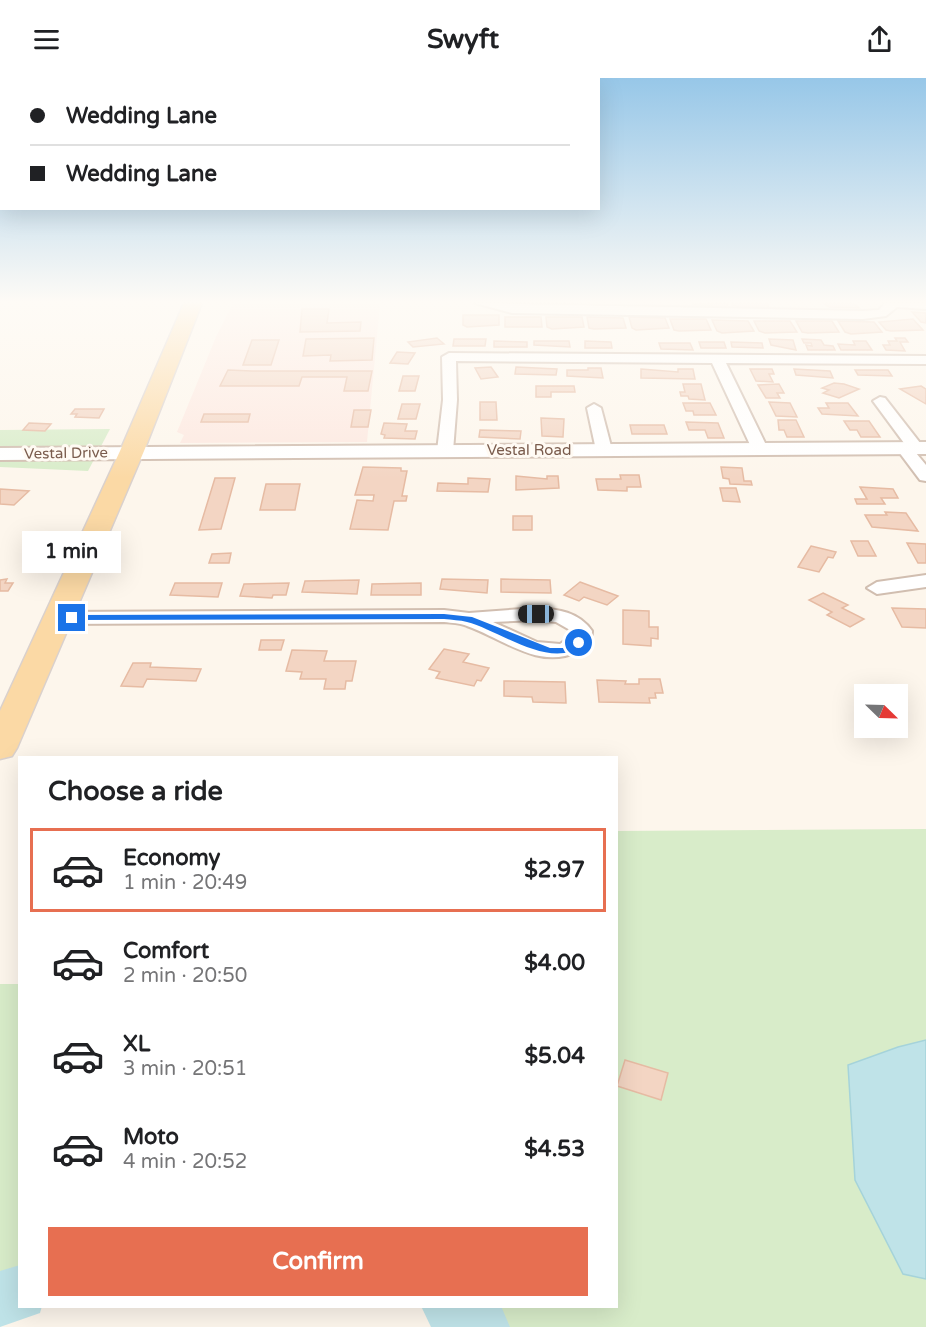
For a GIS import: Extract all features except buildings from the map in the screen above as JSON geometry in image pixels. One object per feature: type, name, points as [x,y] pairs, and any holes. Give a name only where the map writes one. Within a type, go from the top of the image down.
[{"type":"main road","points":[[0,748],[132,451],[169,361]]},
{"type":"main road","points":[[132,451],[180,361]]},
{"type":"street","points":[[445,451],[450,400],[449,361]]},
{"type":"street","points":[[719,361],[760,449]]},
{"type":"street","points":[[880,400],[915,448],[926,476]]},
{"type":"street","points":[[594,408],[604,450]]},
{"type":"street","name":"Vestal Road","points":[[132,451],[915,448]]},
{"type":"street","name":"Vestal Drive","points":[[0,454],[132,451]]},
{"type":"street","points":[[877,588],[926,581]]},
{"type":"street","points":[[56,618],[444,616],[469,619]]},
{"type":"shaded area","points":[[206,361],[375,361],[367,442],[180,443],[184,435],[177,432]]},
{"type":"green space","points":[[110,429],[88,471],[0,467],[0,430]]},
{"type":"green space","points":[[926,829],[926,1327],[482,1327],[451,1308],[618,1308],[618,831]]},
{"type":"green space","points":[[0,984],[18,984],[18,1294],[0,1299]]},
{"type":"water","points":[[926,1040],[926,1279],[903,1274],[855,1180],[848,1065],[898,1047]]},
{"type":"waterway","points":[[0,1299],[18,1294]]},
{"type":"waterway","points":[[452,1308],[482,1327]]},
{"type":"route","points":[[72,618],[444,616],[469,619],[549,651],[569,651],[579,643]]}]
